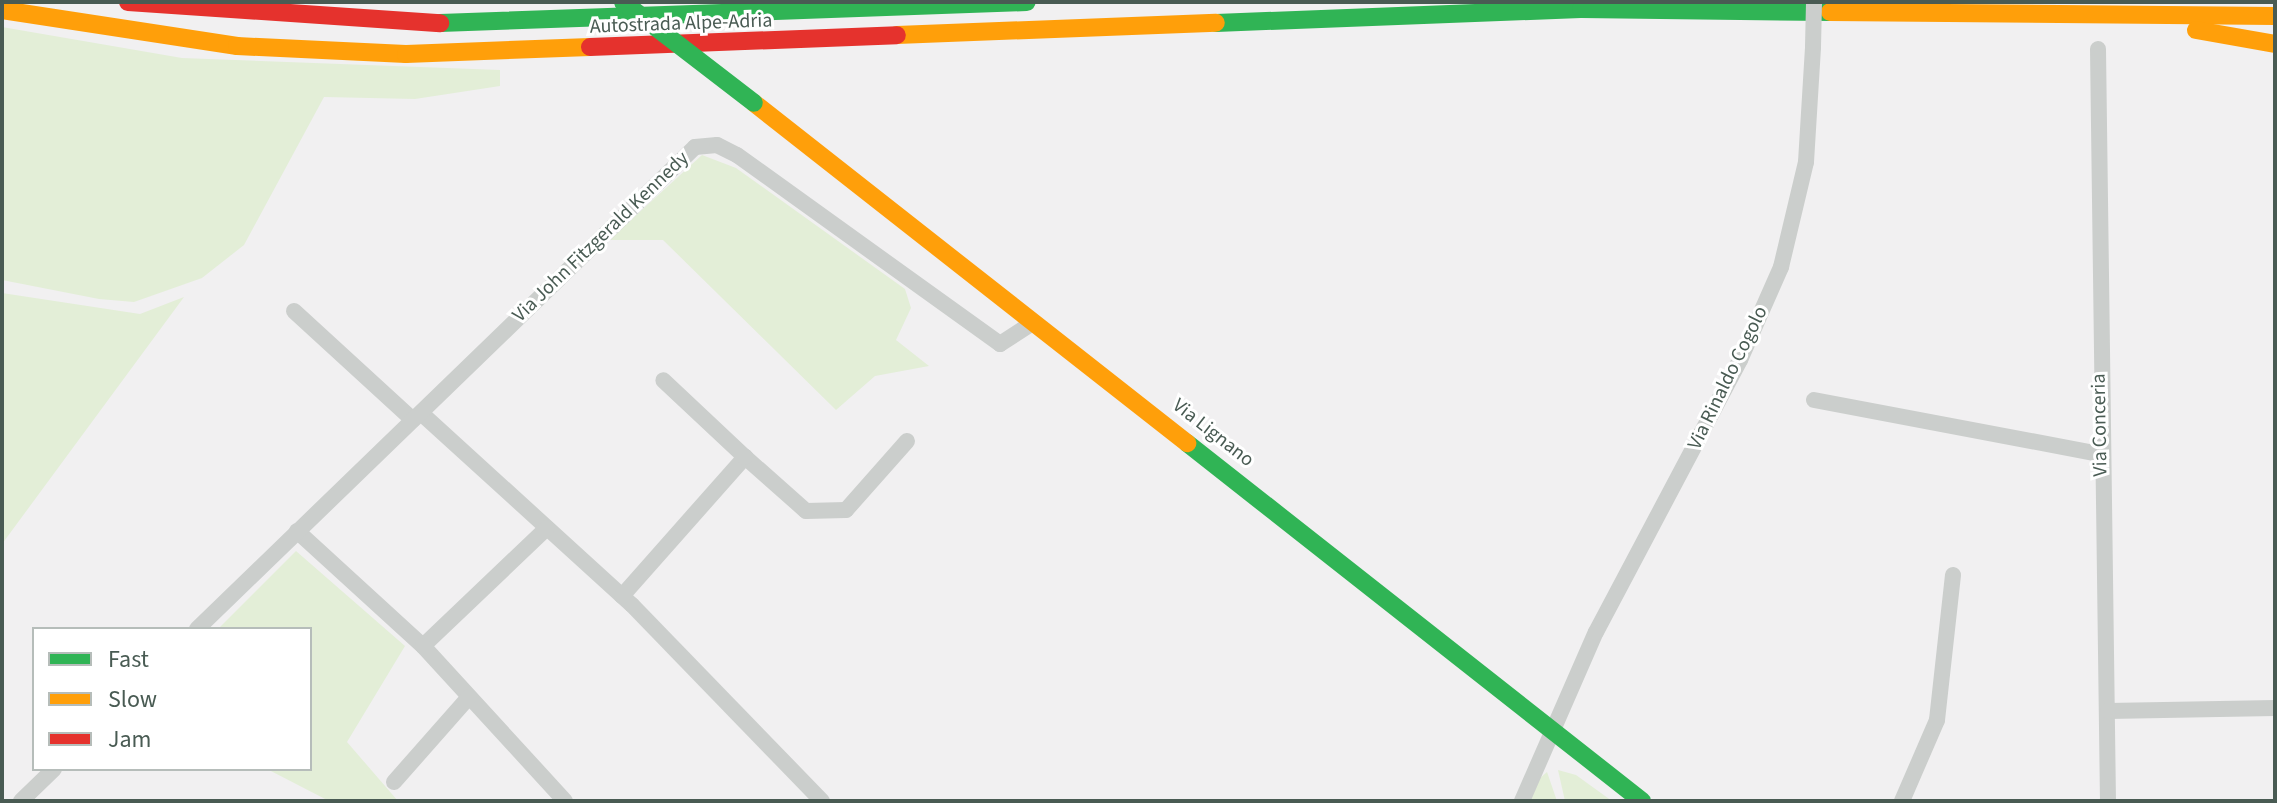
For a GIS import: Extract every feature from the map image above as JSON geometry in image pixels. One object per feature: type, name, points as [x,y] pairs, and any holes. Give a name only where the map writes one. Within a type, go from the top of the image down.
[{"type":"main road","name":"Autostrada Alpe-Adria","points":[[128,2],[398,24],[1027,2]]},
{"type":"main road","name":"Via Lignano","points":[[623,2],[1642,801]]},
{"type":"main road","name":"Autostrada Alpe-Adria","points":[[2,10],[237,46],[406,54],[1581,9],[2051,10],[2275,16]]},
{"type":"main road","points":[[2051,10],[2275,44]]},
{"type":"street","name":"Via Rinaldo Cogolo","points":[[1522,801],[1552,728],[1781,267],[1806,162],[1814,2]]},
{"type":"street","name":"Via Conceria","points":[[2098,49],[2100,454],[2108,801]]},
{"type":"street","name":"Via John Fitzgerald Kennedy","points":[[199,627],[685,154],[706,144],[737,155],[1000,344],[1034,322]]},
{"type":"street","points":[[294,311],[622,596],[822,801]]},
{"type":"street","points":[[663,380],[806,511],[846,510],[907,441]]},
{"type":"street","points":[[1814,400],[2100,454]]},
{"type":"street","points":[[622,596],[745,457]]},
{"type":"street","points":[[423,646],[547,528]]},
{"type":"street","points":[[297,531],[423,646],[565,801]]},
{"type":"street","points":[[1902,801],[1937,720],[1953,575]]},
{"type":"street","points":[[394,782],[469,697]]},
{"type":"street","points":[[2108,711],[2275,708]]},
{"type":"street","points":[[21,801],[52,771]]},
{"type":"green space","points":[[2,27],[182,58],[500,70],[500,86],[415,99],[324,97],[244,245],[202,278],[134,302],[99,299],[2,280]]},
{"type":"green space","points":[[702,155],[736,168],[905,289],[911,308],[896,340],[929,366],[875,376],[836,410],[663,240],[609,240]]},
{"type":"green space","points":[[2,293],[140,314],[184,297],[2,544]]},
{"type":"green space","points":[[296,551],[405,646],[347,742],[398,801],[329,801],[271,771],[312,771],[312,627],[220,627]]},
{"type":"green space","points":[[1558,770],[1576,775],[1612,801],[1565,801]]},
{"type":"green space","points":[[1547,772],[1557,801],[1529,801],[1539,779]]},
{"type":"traffic: fast","points":[[623,2],[754,103]]},
{"type":"traffic: fast","points":[[440,23],[1027,2]]},
{"type":"traffic: fast","points":[[1216,23],[1581,9],[1830,12]]},
{"type":"traffic: fast","points":[[1187,443],[1642,801]]},
{"type":"traffic: slow","points":[[2,10],[237,46],[406,54],[590,47]]},
{"type":"traffic: slow","points":[[1830,12],[2275,16]]},
{"type":"traffic: slow","points":[[897,35],[1216,23]]},
{"type":"traffic: slow","points":[[2196,30],[2275,44]]},
{"type":"traffic: slow","points":[[754,103],[1187,443]]},
{"type":"traffic: jam","points":[[128,2],[440,23]]},
{"type":"traffic: jam","points":[[590,47],[897,35]]}]
